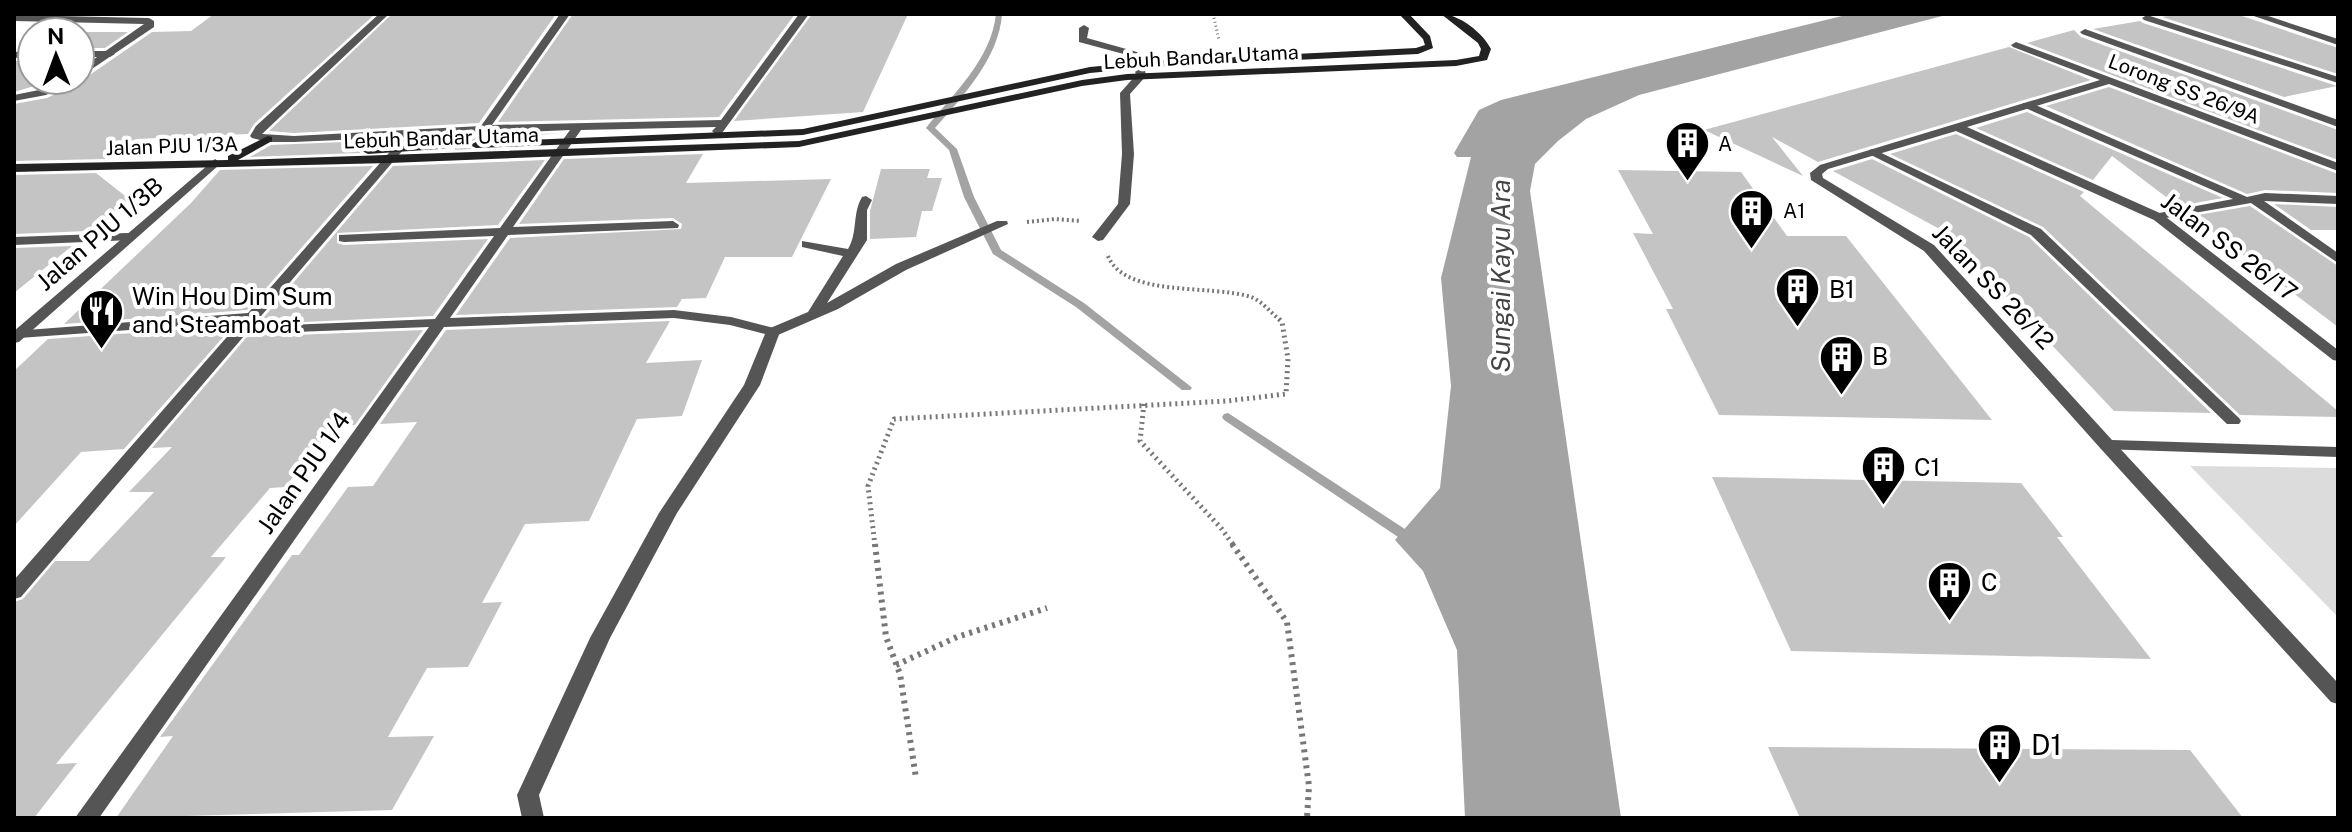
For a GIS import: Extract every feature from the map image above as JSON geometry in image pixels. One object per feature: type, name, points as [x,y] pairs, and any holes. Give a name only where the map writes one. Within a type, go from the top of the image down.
[{"type":"main road","name":"Lebuh Bandar Utama","points":[[1225,67],[1418,51],[1430,46],[1427,38],[1404,14]]},
{"type":"main road","name":"Lebuh Bandar Utama","points":[[562,147],[803,132],[1090,70],[1456,63],[1483,58],[1487,54],[1482,41],[1446,14]]},
{"type":"main road","name":"Lebuh Bandar Utama","points":[[332,159],[562,147],[799,144],[1140,71]]},
{"type":"main road","points":[[852,121],[862,131]]},
{"type":"main road","points":[[215,163],[246,152],[268,139]]},
{"type":"main road","name":"Jalan PJU 1/3A","points":[[14,168],[332,159]]},
{"type":"street","points":[[384,14],[260,128],[256,136],[268,139],[484,129],[724,123]]},
{"type":"street","points":[[484,129],[565,14]]},
{"type":"street","points":[[715,136],[804,14]]},
{"type":"street","points":[[2253,14],[2338,42]]},
{"type":"street","points":[[2145,16],[2338,80]]},
{"type":"street","points":[[14,18],[149,21],[149,27],[96,63]]},
{"type":"street","points":[[1084,28],[1082,40],[1134,54],[1140,71],[1125,93],[1128,154],[1124,204],[1098,237]]},
{"type":"street","points":[[2085,32],[2338,124]]},
{"type":"street","name":"Lorong SS 26/9A","points":[[2016,45],[2338,167]]},
{"type":"street","points":[[96,54],[110,54]]},
{"type":"street","name":"Jalan SS 26/12","points":[[2107,445],[1929,248],[1817,180],[1816,173],[1824,167],[2111,80]]},
{"type":"street","points":[[2027,105],[2249,200],[2338,259]]},
{"type":"street","name":"Jalan SS 26/17","points":[[1955,126],[2158,217],[2338,357]]},
{"type":"street","name":"Jalan PJU 1/4","points":[[86,818],[577,128]]},
{"type":"street","points":[[1873,152],[2036,232],[2233,421]]},
{"type":"street","points":[[14,592],[394,154]]},
{"type":"street","name":"Jalan PJU 1/3B","points":[[16,336],[215,163]]},
{"type":"street","points":[[813,315],[849,253],[860,240],[861,210],[866,200]]},
{"type":"street","points":[[2158,217],[2249,200],[2338,200]]},
{"type":"street","points":[[268,329],[674,314],[731,321],[773,332],[813,315],[901,267],[1002,224]]},
{"type":"street","points":[[344,238],[673,225]]},
{"type":"street","points":[[14,241],[127,237]]},
{"type":"street","points":[[807,244],[849,253]]},
{"type":"street","points":[[16,336],[252,317]]},
{"type":"street","points":[[533,818],[528,795],[600,638],[668,513],[752,385],[773,332]]},
{"type":"street","points":[[2107,445],[2338,452]]},
{"type":"street","points":[[2107,445],[2338,696]]},
{"type":"path","points":[[916,778],[896,665],[886,637],[868,486],[894,419],[1286,394],[1288,359],[1282,322],[1255,298],[1217,289],[1137,283],[1113,268],[1094,223],[1055,219],[1002,224]]},
{"type":"path","points":[[1144,404],[1140,441],[1221,528],[1287,622],[1309,786],[1307,818]]},
{"type":"path","points":[[896,665],[957,637],[1047,608]]},
{"type":"shaded area","points":[[2190,466],[2338,468],[2338,617]]},
{"type":"water","name":"Sungai Kayu Ara","points":[[1850,14],[1950,14],[1639,95],[1586,119],[1535,164],[1530,191],[1621,818],[1465,818],[1457,650],[1423,571],[1395,540],[1440,488],[1451,386],[1441,278],[1471,157],[1457,157],[1454,153],[1479,110],[1501,100]]},
{"type":"building","points":[[214,14],[375,14],[254,124],[248,134],[136,139],[106,159],[14,161],[14,104],[51,96],[96,96],[96,71],[152,32],[191,31]]},
{"type":"building","points":[[392,14],[556,14],[479,123],[294,133],[269,131]]},
{"type":"building","points":[[573,14],[795,14],[719,117],[498,122]]},
{"type":"building","points":[[812,14],[908,14],[863,112],[734,121]]},
{"type":"building","points":[[2236,14],[2338,48],[2338,74],[2162,17]]},
{"type":"building","points":[[2140,21],[2337,86],[2284,97],[2093,29]]},
{"type":"building","points":[[2074,30],[2081,37],[2338,130],[2338,160],[2027,43]]},
{"type":"building","points":[[96,32],[128,32],[105,48],[96,48]]},
{"type":"building","points":[[2009,47],[2091,80],[1818,162],[1772,137],[1803,176],[1704,130]]},
{"type":"building","points":[[14,61],[16,61],[14,92]]},
{"type":"building","points":[[2109,87],[2338,174],[2338,193],[2265,190],[2247,194],[2046,106]]},
{"type":"building","points":[[2027,112],[2223,198],[2178,206],[2112,156],[2093,180],[1976,128]]},
{"type":"building","points":[[564,133],[476,139],[467,144],[471,149],[455,150],[455,142],[449,140],[368,145],[361,148],[360,153],[250,157],[271,145]]},
{"type":"building","points":[[1956,134],[2084,192],[2080,196],[2338,411],[2338,417],[2240,415],[2043,227],[1890,154]]},
{"type":"building","points":[[703,154],[686,183],[831,179],[792,257],[725,257],[706,298],[682,299],[677,307],[456,315],[510,238],[681,229],[682,224],[673,218],[519,224],[564,159]]},
{"type":"building","points":[[1872,159],[2029,237],[2211,413],[2114,411],[1951,238],[1956,238],[1833,171]]},
{"type":"building","points":[[545,160],[498,225],[337,233],[337,243],[344,245],[488,239],[433,316],[260,324],[258,331],[268,336],[423,330],[355,425],[334,426],[285,487],[270,488],[211,557],[226,557],[56,764],[77,763],[34,818],[14,818],[14,602],[23,599],[55,561],[89,561],[154,492],[129,492],[172,447],[152,448],[393,166]]},
{"type":"building","points":[[373,166],[247,310],[64,324],[191,203],[220,170]]},
{"type":"building","points":[[881,169],[930,169],[927,178],[942,178],[932,211],[922,211],[916,237],[870,239],[870,211]]},
{"type":"building","points":[[1618,170],[1741,172],[1787,236],[1846,236],[1992,420],[1719,415],[1666,309],[1673,309],[1633,233],[1653,234]]},
{"type":"building","points":[[96,173],[129,199],[89,231],[14,234],[14,175]]},
{"type":"building","points":[[2274,204],[2338,207],[2338,230],[2311,230]]},
{"type":"building","points":[[2250,206],[2338,266],[2338,327],[2192,216]]},
{"type":"building","points":[[72,246],[14,293],[14,248]]},
{"type":"building","points":[[670,321],[646,363],[702,360],[682,416],[637,419],[589,521],[525,524],[482,603],[502,602],[468,667],[427,668],[388,737],[434,736],[392,810],[116,818],[173,736],[160,737],[292,555],[299,555],[348,487],[373,486],[417,422],[380,424],[446,330]]},
{"type":"building","points":[[233,326],[124,449],[81,452],[14,526],[14,371],[48,339]]},
{"type":"building","points":[[1712,477],[2021,483],[2063,537],[2057,537],[2151,659],[1791,651]]},
{"type":"building","name":"D1","points":[[1768,747],[2190,750],[2243,818],[1800,818]]},
{"type":"waterway","points":[[999,14],[993,42],[984,58],[930,128],[953,149],[969,197],[997,252],[1080,305],[1186,388]]},
{"type":"waterway","points":[[1228,417],[1412,540]]},
{"type":"place","name":"A","points":[[1687,183]]},
{"type":"place","name":"A1","points":[[1752,250]]},
{"type":"place","name":"B1","points":[[1798,329]]},
{"type":"place","name":"Win Hou Dim Sum and Steamboat","points":[[101,350]]},
{"type":"place","name":"B","points":[[1841,396]]},
{"type":"place","name":"C1","points":[[1883,507]]},
{"type":"place","name":"C","points":[[1950,622]]},
{"type":"place","name":"D1","points":[[2000,784]]}]
